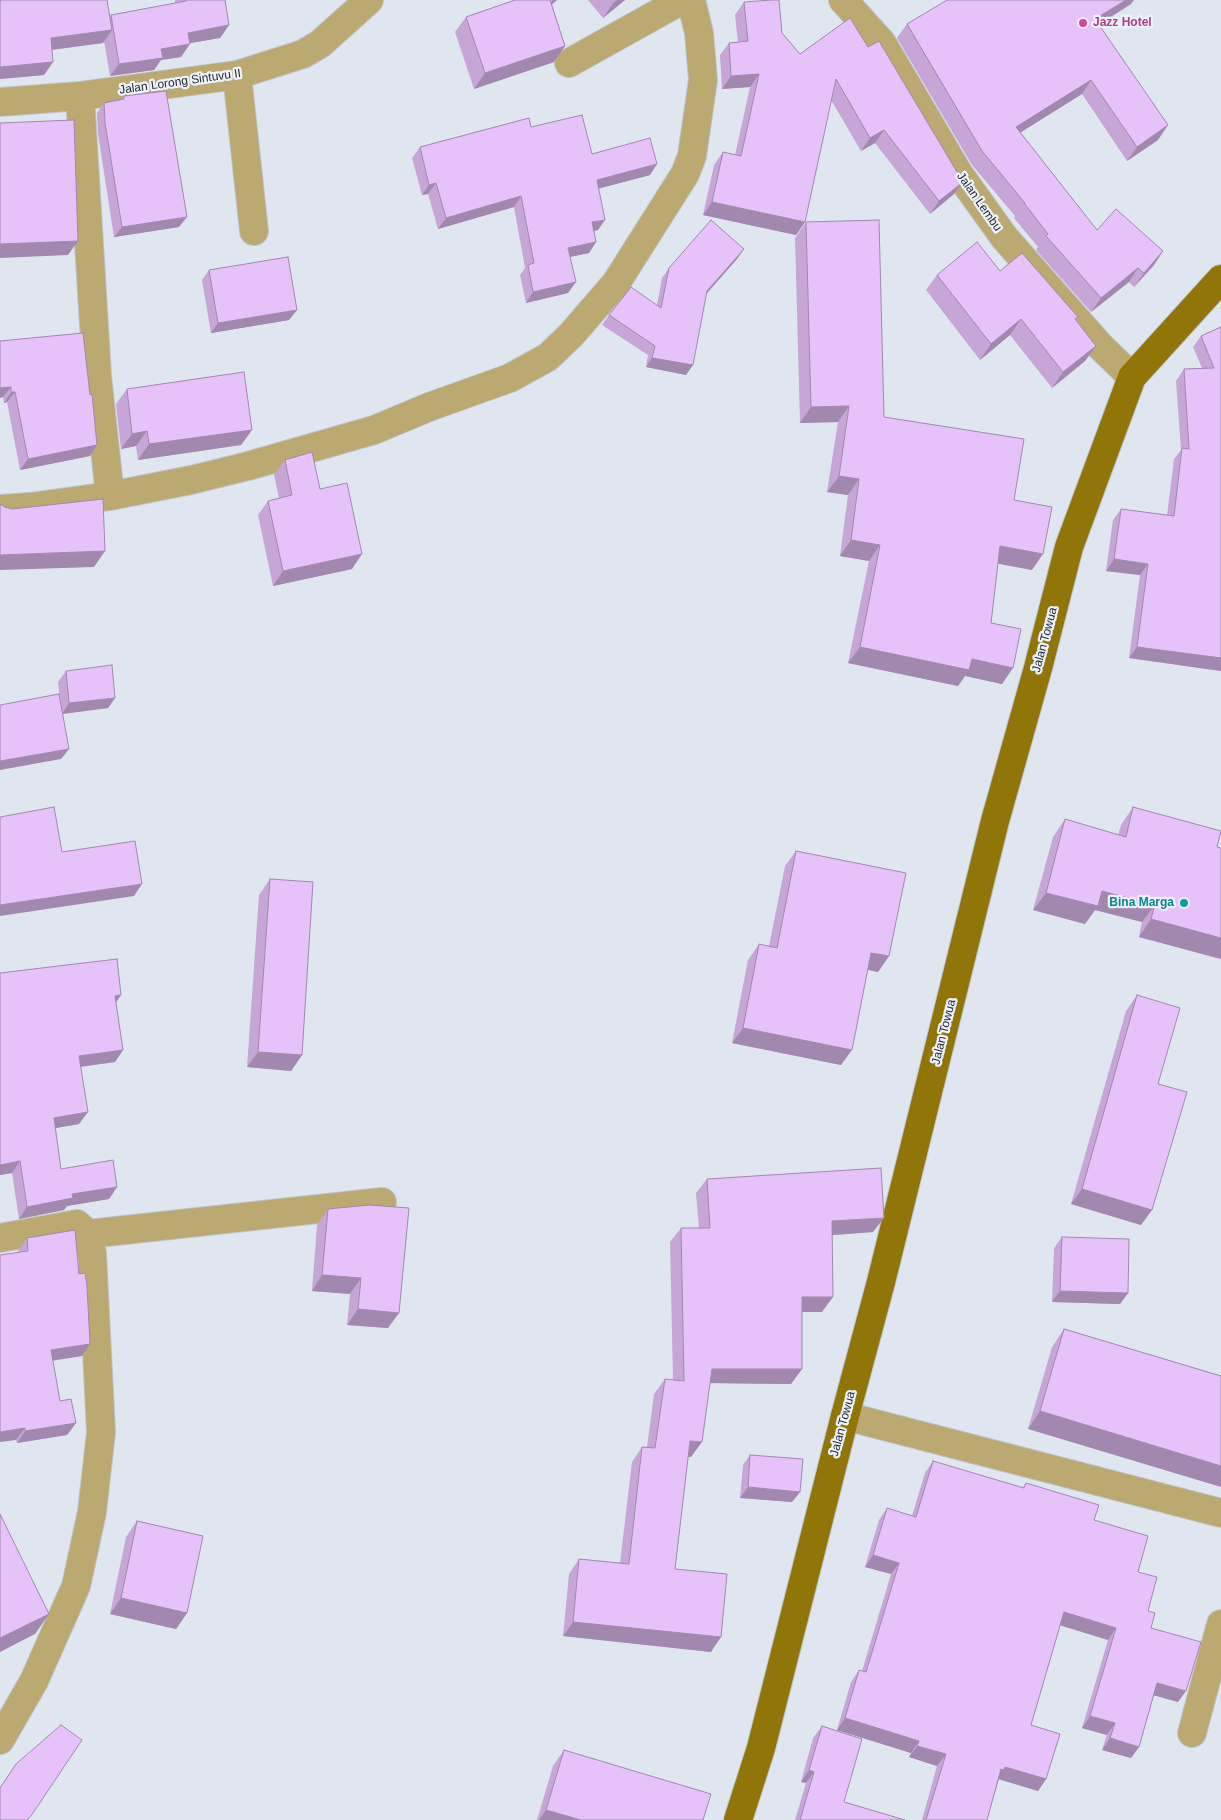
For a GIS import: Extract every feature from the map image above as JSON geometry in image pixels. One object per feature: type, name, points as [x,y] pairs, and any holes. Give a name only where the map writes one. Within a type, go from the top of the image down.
[{"type":"main road","name":"Jalan Towua","points":[[738,1820],[760,1748],[881,1282],[995,821],[1038,668],[1069,547],[1132,378],[1220,284]]},
{"type":"street","name":"Jalan Lorong Sintuvu II","points":[[0,102],[80,96],[237,75],[303,54],[320,44],[369,0]]},
{"type":"street","points":[[569,63],[682,0]]},
{"type":"street","points":[[0,509],[30,507],[110,496],[191,480],[374,430],[517,374],[548,358],[601,302],[616,283],[685,174],[692,156],[703,80],[699,32],[691,0]]},
{"type":"street","name":"Jalan Lembu","points":[[851,3],[882,43],[960,174],[1004,237],[1099,345],[1132,378]]},
{"type":"street","points":[[237,75],[254,231]]},
{"type":"street","points":[[80,96],[97,375],[110,496]]},
{"type":"street","points":[[88,1234],[382,1202]]},
{"type":"street","points":[[0,1238],[77,1224],[88,1234],[92,1253],[102,1432],[92,1512],[76,1586],[34,1681],[0,1740]]},
{"type":"street","points":[[845,1416],[1221,1513]]},
{"type":"street","points":[[1192,1734],[1221,1624]]},
{"type":"building","points":[[0,0],[107,0],[112,30],[51,38],[53,62],[0,67]]},
{"type":"building","points":[[186,0],[225,0],[229,25],[188,33],[190,44],[161,49],[163,58],[119,64],[111,15]]},
{"type":"building","points":[[515,0],[550,0],[565,46],[485,73],[466,17]]},
{"type":"building","points":[[779,0],[782,33],[800,54],[850,18],[868,47],[879,41],[963,182],[939,201],[884,130],[870,138],[836,79],[805,222],[712,202],[723,152],[741,156],[759,74],[731,76],[729,43],[748,41],[744,2]]},
{"type":"building","points":[[947,0],[1126,0],[1095,19],[1168,125],[1137,147],[1091,80],[1016,127],[1097,230],[1116,209],[1163,251],[1144,273],[1138,268],[1101,298],[1046,236],[1048,234],[1025,203],[982,151],[907,24]]},
{"type":"building","points":[[166,91],[187,217],[122,227],[105,123],[104,103],[124,99],[124,96]]},
{"type":"building","points":[[582,115],[592,154],[650,138],[657,164],[597,180],[605,220],[592,222],[596,242],[568,248],[576,282],[533,292],[528,265],[534,263],[521,196],[446,218],[436,183],[429,185],[420,147],[529,118],[531,127]]},
{"type":"building","points":[[74,120],[78,241],[0,244],[0,123]]},
{"type":"building","points":[[711,220],[744,249],[707,291],[693,365],[652,358],[655,346],[609,315],[631,287],[661,308],[669,268]]},
{"type":"building","points":[[879,220],[884,417],[1024,439],[1014,500],[1052,507],[1043,554],[1000,546],[991,623],[1021,629],[1013,668],[972,659],[969,670],[860,647],[880,545],[851,540],[859,479],[839,476],[849,406],[811,407],[806,222]]},
{"type":"building","points":[[977,242],[1000,271],[1022,253],[1078,317],[1075,319],[1096,346],[1063,372],[1021,319],[991,344],[937,275]]},
{"type":"building","points":[[288,257],[297,310],[218,323],[209,270]]},
{"type":"building","points":[[1221,327],[1221,658],[1137,647],[1148,564],[1114,559],[1121,509],[1174,516],[1182,448],[1189,449],[1184,369],[1214,368],[1201,336]]},
{"type":"building","points":[[83,333],[97,445],[28,459],[15,392],[11,392],[11,387],[0,388],[0,341]]},
{"type":"building","points":[[244,372],[252,430],[149,444],[147,431],[132,434],[127,389]]},
{"type":"building","points":[[312,452],[320,489],[347,483],[362,554],[283,571],[268,501],[292,495],[285,460]]},
{"type":"building","points":[[103,499],[105,551],[0,555],[0,504],[12,509]]},
{"type":"building","points":[[112,665],[115,698],[69,703],[66,671]]},
{"type":"building","points":[[59,694],[69,749],[0,761],[0,705]]},
{"type":"building","points":[[54,807],[62,852],[135,841],[142,884],[0,905],[0,817]]},
{"type":"building","points":[[1133,807],[1221,831],[1217,847],[1221,848],[1221,938],[1151,919],[1155,905],[1102,891],[1098,906],[1046,893],[1065,819],[1126,837]]},
{"type":"building","points":[[796,851],[906,873],[889,956],[871,953],[852,1050],[743,1028],[759,944],[777,948]]},
{"type":"building","points":[[270,879],[313,882],[302,1055],[258,1052]]},
{"type":"building","points":[[117,959],[121,995],[115,996],[123,1050],[79,1056],[88,1112],[54,1118],[61,1169],[113,1160],[117,1187],[72,1194],[73,1198],[27,1207],[20,1161],[0,1165],[0,973]]},
{"type":"building","points":[[1137,995],[1180,1008],[1158,1084],[1187,1092],[1152,1210],[1082,1189]]},
{"type":"building","points":[[881,1168],[884,1218],[832,1221],[833,1297],[802,1297],[802,1369],[712,1369],[702,1442],[690,1441],[675,1569],[727,1574],[721,1637],[573,1622],[579,1559],[629,1564],[642,1447],[655,1448],[665,1379],[684,1381],[681,1228],[710,1228],[707,1179]]},
{"type":"building","points":[[369,1205],[409,1208],[399,1313],[358,1309],[361,1278],[322,1275],[328,1209]]},
{"type":"building","points":[[75,1230],[79,1274],[85,1273],[87,1286],[90,1344],[51,1350],[60,1401],[71,1399],[76,1423],[25,1431],[25,1428],[0,1432],[0,1255],[28,1251],[27,1238]]},
{"type":"building","points":[[1062,1237],[1129,1239],[1128,1293],[1060,1291]]},
{"type":"building","points":[[1064,1329],[1221,1376],[1221,1466],[1040,1411]]},
{"type":"building","points":[[750,1455],[803,1459],[800,1492],[748,1487]]},
{"type":"building","points":[[933,1461],[1024,1488],[1026,1483],[1099,1505],[1094,1520],[1148,1536],[1138,1572],[1157,1577],[1148,1611],[1155,1613],[1151,1628],[1201,1642],[1186,1691],[1157,1683],[1139,1747],[1110,1738],[1115,1723],[1090,1716],[1116,1628],[1064,1612],[1031,1725],[1060,1734],[1046,1779],[1005,1767],[1004,1770],[1001,1769],[987,1820],[926,1820],[946,1754],[917,1746],[919,1741],[845,1718],[859,1670],[866,1672],[899,1563],[873,1555],[887,1508],[916,1517]]},
{"type":"building","points":[[0,1514],[49,1614],[0,1638]]},
{"type":"building","points":[[137,1521],[203,1536],[187,1613],[121,1598]]},
{"type":"building","points":[[61,1725],[82,1740],[27,1820],[0,1820],[0,1788],[16,1764]]},
{"type":"building","points":[[822,1726],[862,1739],[844,1802],[905,1820],[800,1820],[814,1772],[809,1770]]},
{"type":"building","points":[[564,1750],[711,1794],[703,1820],[581,1820],[546,1810]]},
{"type":"place","name":"Jazz Hotel","points":[[1083,23]]},
{"type":"place","name":"Bina Marga","points":[[1184,903]]}]
